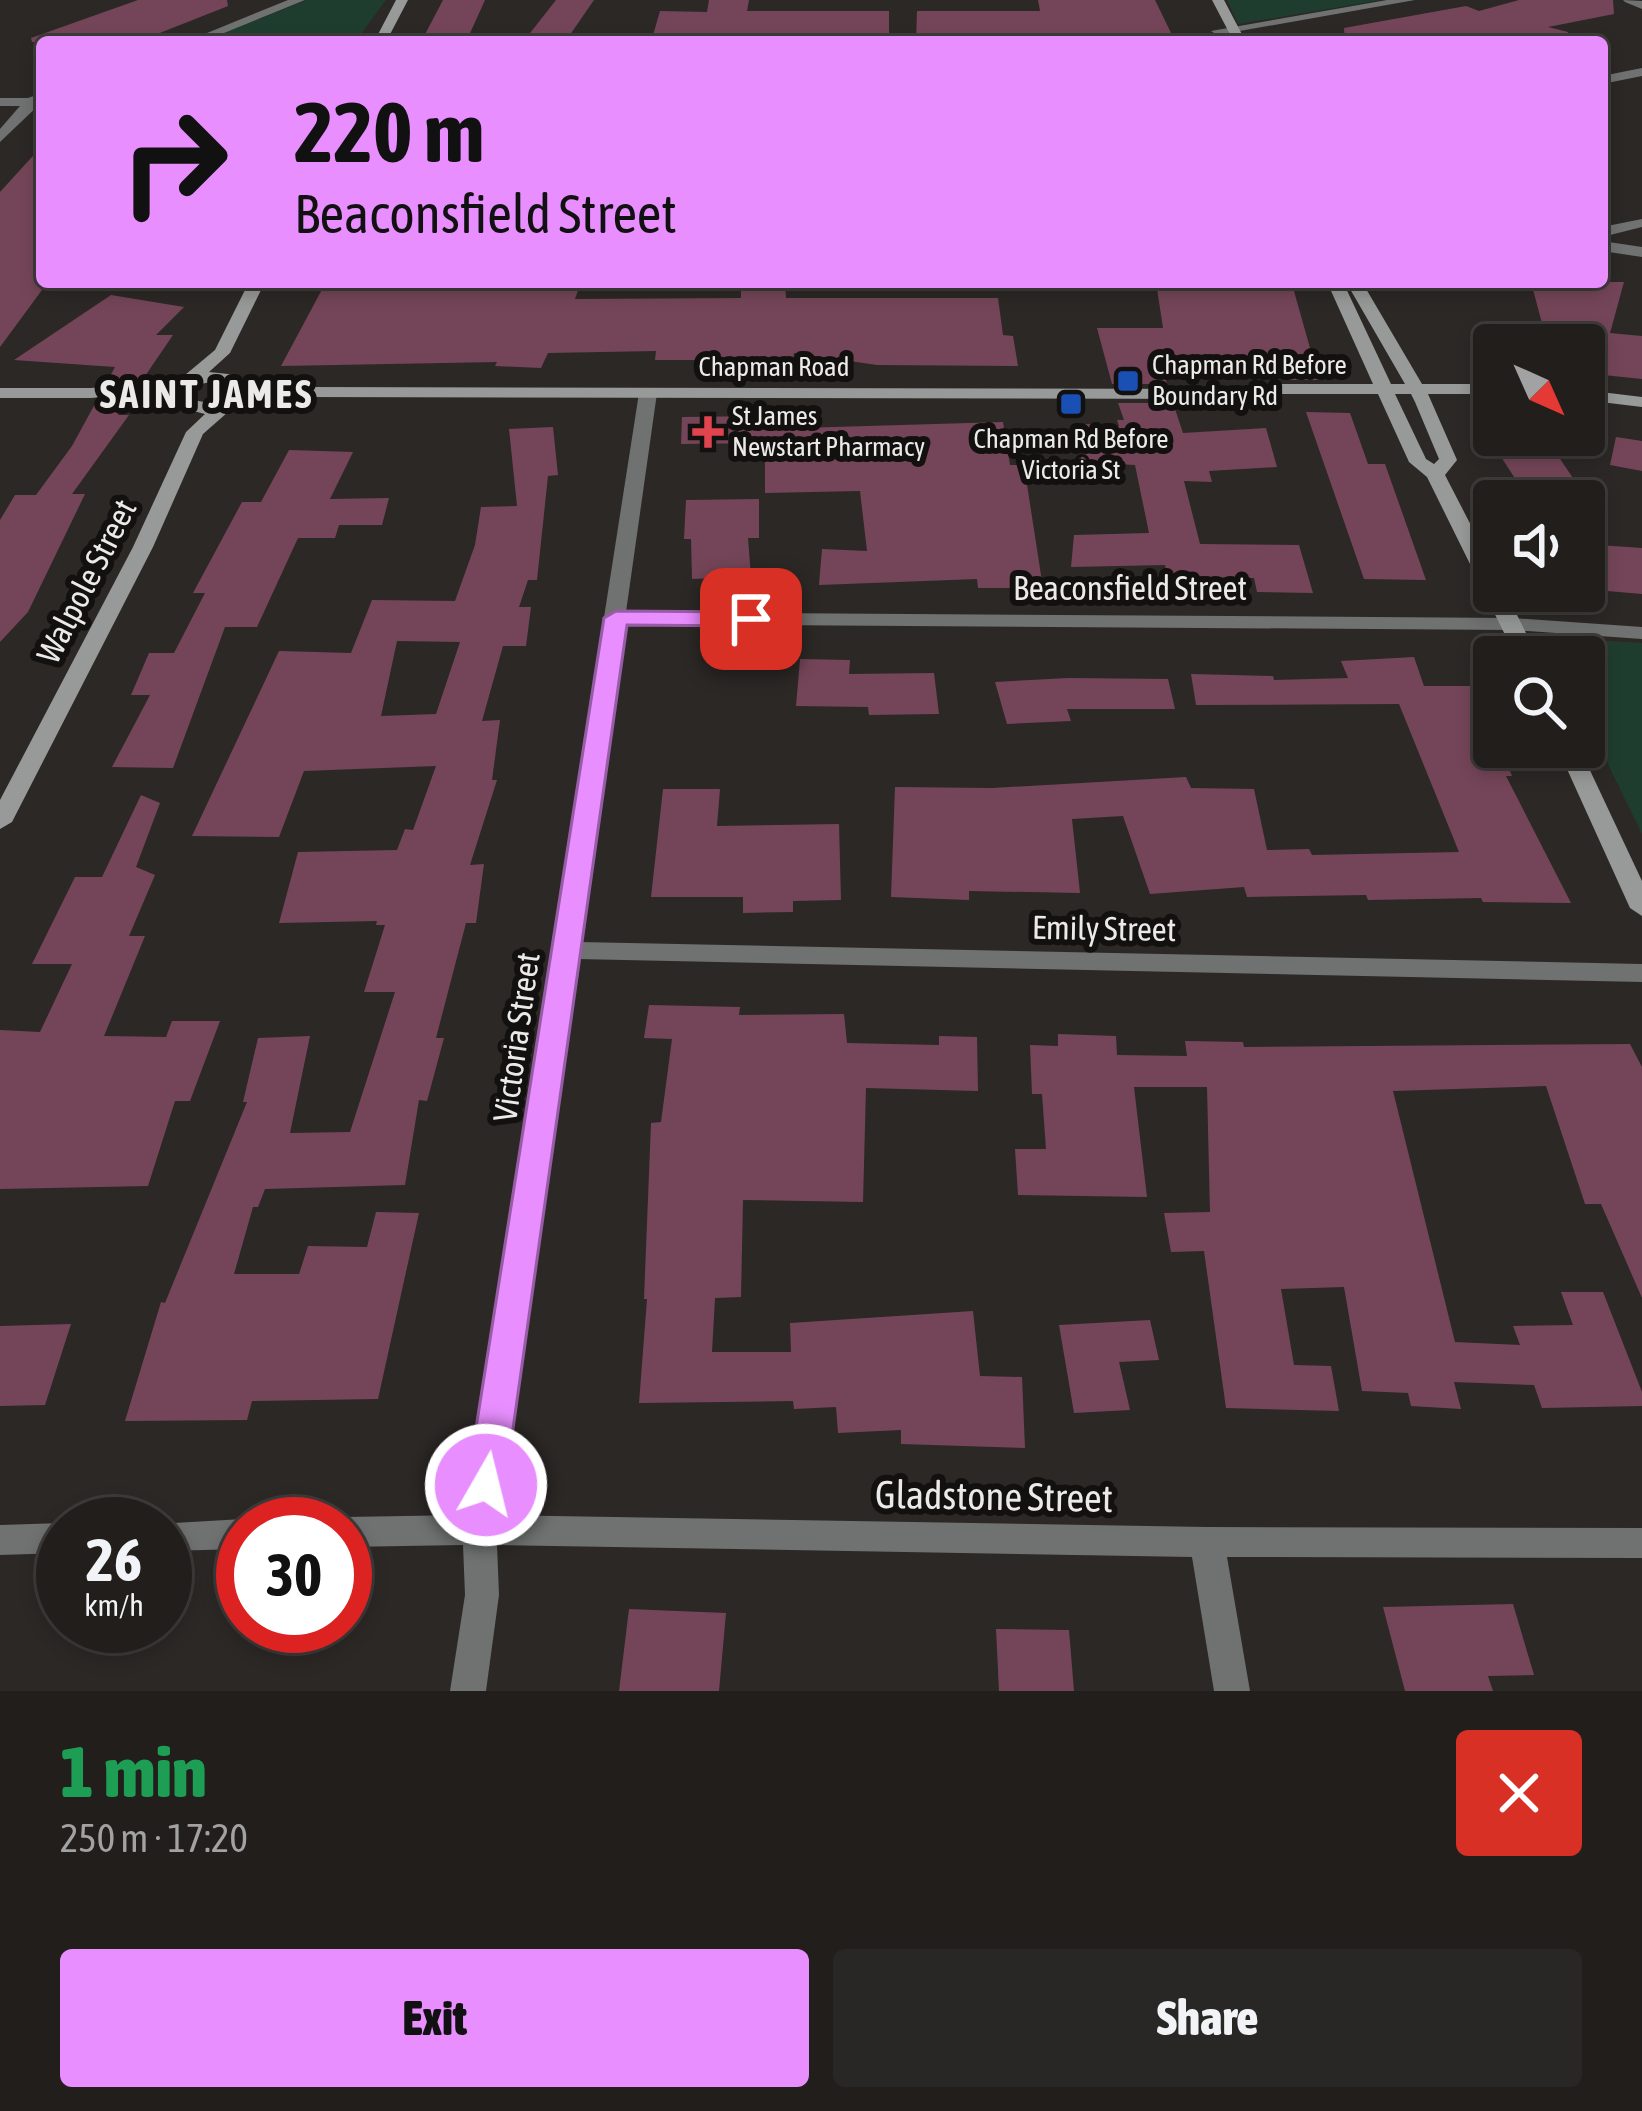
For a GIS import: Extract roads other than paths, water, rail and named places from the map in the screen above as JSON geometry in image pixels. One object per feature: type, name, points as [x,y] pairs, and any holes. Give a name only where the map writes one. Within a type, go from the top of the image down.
[{"type":"street","points":[[206,36],[299,0]]},
{"type":"street","points":[[383,36],[402,0]]},
{"type":"street","points":[[1202,0],[1219,36],[1409,0]]},
{"type":"street","points":[[1218,0],[1238,36]]},
{"type":"street","points":[[1629,0],[1642,5]]},
{"type":"street","points":[[1608,79],[1642,72]]},
{"type":"street","points":[[0,102],[36,100]]},
{"type":"street","points":[[0,138],[36,100]]},
{"type":"street","points":[[1608,231],[1642,223]]},
{"type":"street","points":[[1608,247],[1642,252]]},
{"type":"street","points":[[182,394],[222,352],[254,288]]},
{"type":"street","points":[[1338,288],[1418,462],[1435,474],[1473,549]]},
{"type":"street","points":[[1357,288],[1419,395],[1448,460],[1435,474]]},
{"type":"street","points":[[222,352],[233,391]]},
{"type":"street","points":[[0,393],[233,391]]},
{"type":"street","points":[[182,394],[233,391]]},
{"type":"street","name":"Chapman Road","points":[[233,391],[1241,394],[1280,402],[1419,395]]},
{"type":"street","name":"Walpole Street","points":[[0,822],[142,547],[195,432],[233,391]]},
{"type":"street","points":[[1419,395],[1473,391]]},
{"type":"street","name":"Victoria Street","points":[[468,1691],[482,1595],[479,1529],[648,393]]},
{"type":"street","points":[[182,394],[195,432]]},
{"type":"street","points":[[1419,395],[1473,401]]},
{"type":"street","points":[[1605,398],[1642,402]]},
{"type":"street","points":[[1605,411],[1642,415]]},
{"type":"street","points":[[1506,612],[1517,636]]},
{"type":"street","name":"Beaconsfield Street","points":[[616,618],[1512,624],[1642,633]]},
{"type":"street","points":[[1578,768],[1642,908]]},
{"type":"street","name":"Emily Street","points":[[565,950],[1642,973]]},
{"type":"street","name":"Gladstone Street","points":[[372,1531],[1642,1543]]},
{"type":"street","points":[[0,1540],[36,1539]]},
{"type":"street","points":[[1207,1542],[1232,1691]]},
{"type":"place","name":"Chapman Rd Before Boundary Rd","points":[[1128,381]]},
{"type":"place","name":"Chapman Rd Before Victoria St","points":[[1071,404]]},
{"type":"place","name":"St James Newstart Pharmacy","points":[[708,432]]},
{"type":"district","name":"SAINT JAMES","points":[[207,394]]}]
